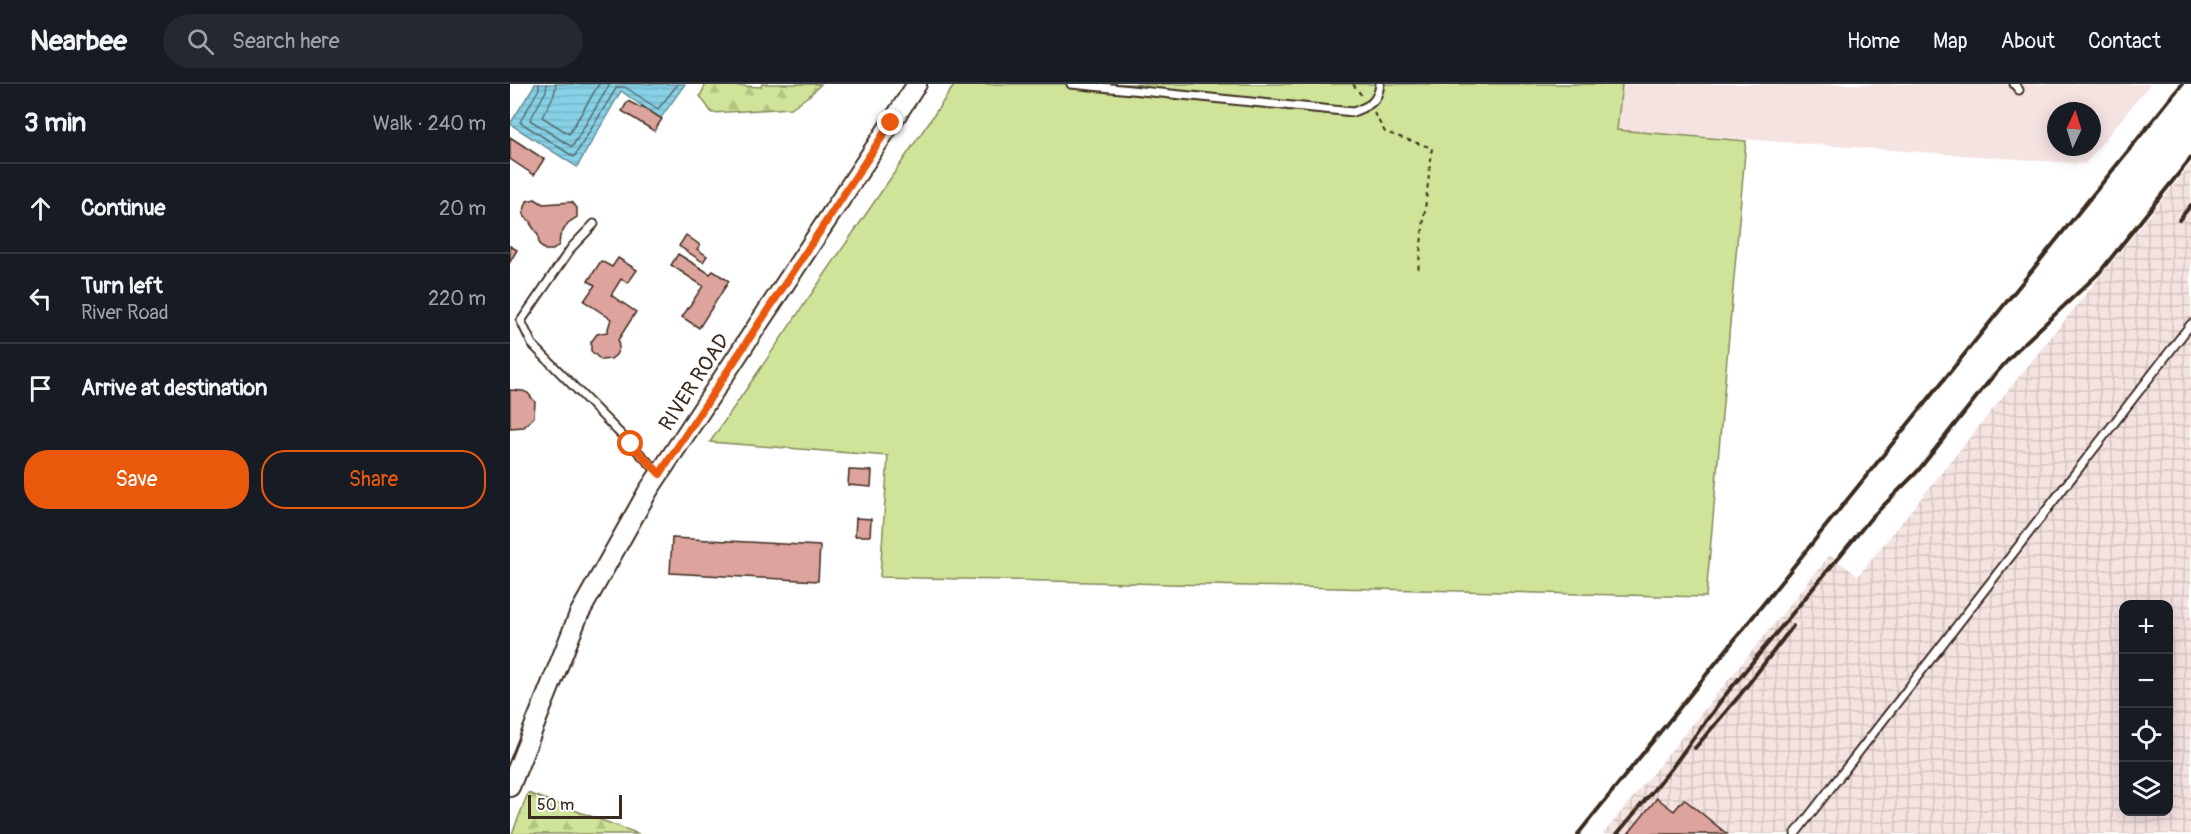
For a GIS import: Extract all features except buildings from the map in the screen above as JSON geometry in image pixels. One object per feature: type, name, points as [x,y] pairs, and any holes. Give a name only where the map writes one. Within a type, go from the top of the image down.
[{"type":"street","name":"RIVER ROAD","points":[[510,787],[579,614],[648,491],[917,84]]},
{"type":"lane","points":[[1071,84],[1353,112],[1370,106],[1376,101],[1380,84]]},
{"type":"lane","points":[[594,224],[572,247],[521,321],[532,344],[660,474]]},
{"type":"lane","points":[[1795,834],[2191,324]]},
{"type":"path","points":[[1353,84],[1370,106],[1385,132],[1432,148],[1418,271]]},
{"type":"shaded area","points":[[1622,84],[2150,84],[2101,144],[2101,102],[2047,102],[2047,156],[2092,156],[2085,164],[1617,130]]},
{"type":"shaded area","points":[[2191,164],[2191,834],[1603,834],[1830,555],[1858,576]]},
{"type":"green space","points":[[706,84],[761,87],[762,84],[821,84],[791,108],[712,113],[700,96]]},
{"type":"green space","points":[[955,84],[1622,84],[1617,130],[1746,141],[1706,597],[880,577],[888,456],[710,442]]},
{"type":"green space","points":[[528,793],[639,834],[512,834]]},
{"type":"water","points":[[535,84],[685,84],[660,119],[621,91],[577,167],[510,124]]},
{"type":"railway","points":[[1578,834],[2182,84]]},
{"type":"railway","points":[[1617,834],[1671,769],[1722,699],[1871,518],[1917,472],[1990,380],[2017,350],[2099,273],[2191,158]]},
{"type":"railway","points":[[2179,220],[2191,205]]},
{"type":"railway","points":[[1695,748],[1740,695],[1793,626]]},
{"type":"route","points":[[631,444],[660,474],[891,123]]}]
